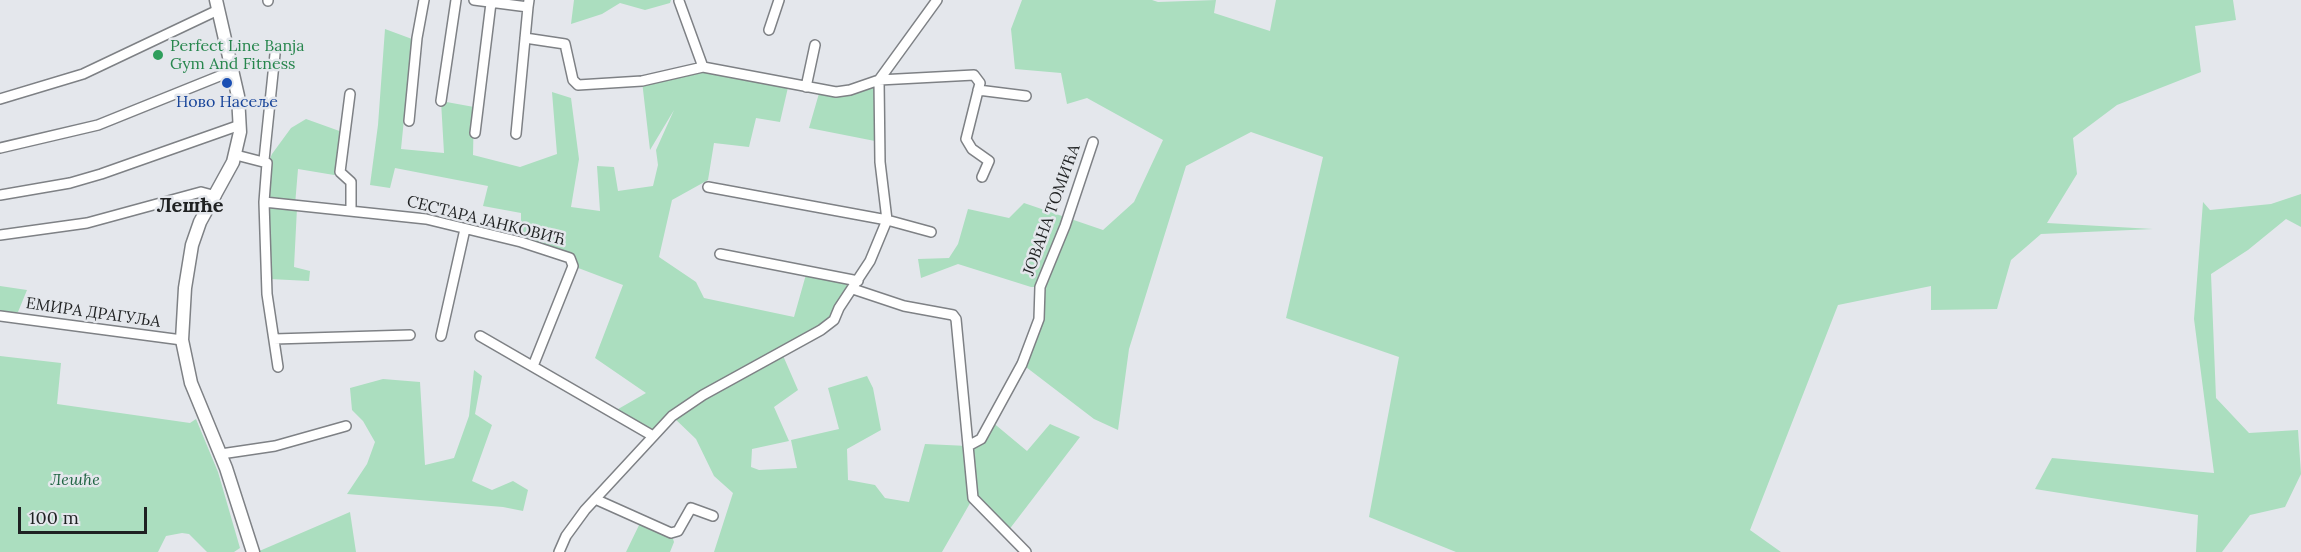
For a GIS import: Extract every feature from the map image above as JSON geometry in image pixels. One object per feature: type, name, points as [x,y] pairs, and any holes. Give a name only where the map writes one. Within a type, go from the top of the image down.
[{"type":"street","points":[[409,121],[417,38],[424,0]]},
{"type":"street","points":[[441,101],[456,0]]},
{"type":"street","points":[[474,0],[528,4],[516,134]]},
{"type":"street","points":[[768,30],[779,0]]},
{"type":"street","points":[[559,552],[574,524],[672,416],[703,395],[821,330],[834,320],[881,238],[887,220],[880,162],[879,80],[937,0]]},
{"type":"street","points":[[679,1],[703,67]]},
{"type":"street","points":[[475,132],[491,3]]},
{"type":"street","points":[[0,99],[83,74],[217,5],[232,71],[240,125],[236,155],[200,222],[190,254],[185,288],[182,340],[191,382],[220,454],[253,552]]},
{"type":"street","points":[[525,38],[565,44],[573,80],[578,85],[642,81],[703,67],[836,92],[850,90],[879,80],[970,74],[980,79],[966,139],[972,149],[989,161],[982,177]]},
{"type":"street","points":[[806,87],[815,45]]},
{"type":"street","points":[[275,54],[264,160],[267,166],[264,202],[267,294],[278,367]]},
{"type":"street","points":[[0,147],[98,125],[232,71]]},
{"type":"street","points":[[978,90],[1026,96]]},
{"type":"street","points":[[350,94],[340,172],[351,182],[351,209]]},
{"type":"street","points":[[0,195],[90,177],[240,125]]},
{"type":"street","name":"ЈОВАНА ТОМИЋА","points":[[968,446],[981,439],[1022,364],[1039,319],[1040,287],[1065,226],[1093,142]]},
{"type":"street","points":[[236,155],[264,160]]},
{"type":"street","points":[[708,187],[887,220],[931,232]]},
{"type":"street","points":[[0,235],[87,222],[201,192],[216,196]]},
{"type":"street","name":"СЕСТАРА ЈАНКОВИЋ","points":[[264,202],[399,214],[544,248],[573,261],[533,366]]},
{"type":"street","points":[[441,336],[465,229]]},
{"type":"street","points":[[720,254],[855,285],[904,306],[955,317],[973,498],[1026,552]]},
{"type":"street","name":"ЕМИРА ДРАГУЉА","points":[[0,316],[182,340]]},
{"type":"street","points":[[274,339],[410,335]]},
{"type":"street","points":[[480,336],[653,436]]},
{"type":"street","points":[[220,454],[275,446],[346,426]]},
{"type":"street","points":[[595,499],[671,533],[678,531],[691,508],[714,516]]},
{"type":"green space","points":[[574,0],[671,0],[670,3],[645,10],[620,3],[602,14],[571,24]]},
{"type":"green space","points":[[1022,0],[1152,0],[1158,2],[1216,0],[1214,13],[1270,31],[1276,0],[2233,0],[2236,20],[2195,26],[2201,72],[2117,105],[2073,138],[2077,174],[2047,223],[2153,229],[2041,234],[2011,260],[1997,309],[1931,310],[1931,286],[1838,305],[1750,530],[1781,552],[1456,552],[1369,517],[1399,357],[1286,318],[1323,157],[1251,132],[1186,166],[1129,349],[1118,430],[1094,419],[1022,364],[1039,319],[1039,287],[1031,287],[958,264],[921,278],[918,259],[949,258],[958,244],[968,209],[1009,218],[1024,203],[1103,230],[1134,202],[1163,140],[1087,98],[1067,104],[1061,73],[1015,69],[1011,29]]},
{"type":"green space","points":[[385,29],[412,39],[401,149],[444,153],[441,101],[474,107],[473,155],[520,167],[557,154],[552,92],[571,98],[579,159],[571,207],[600,211],[597,166],[614,167],[618,191],[653,186],[658,165],[656,150],[674,110],[650,150],[642,81],[692,68],[789,83],[780,122],[756,118],[749,147],[714,143],[708,180],[672,200],[659,257],[696,282],[704,298],[794,317],[807,271],[858,281],[834,320],[781,351],[798,390],[774,407],[789,441],[752,449],[751,467],[759,470],[797,468],[791,440],[839,429],[828,388],[867,376],[873,388],[881,430],[847,449],[848,480],[875,485],[885,498],[909,502],[925,444],[968,446],[977,443],[991,421],[1027,451],[1050,424],[1080,437],[1005,535],[973,498],[942,552],[714,552],[733,493],[714,476],[696,439],[672,416],[653,436],[613,412],[646,393],[595,358],[623,285],[573,266],[573,264],[521,242],[521,213],[483,206],[488,186],[395,168],[390,188],[370,185],[378,125]]},
{"type":"green space","points":[[879,80],[880,142],[809,128],[820,90],[836,92]]},
{"type":"green space","points":[[306,119],[345,133],[340,172],[334,175],[298,169],[295,205],[264,202],[267,166],[272,154],[291,128]]},
{"type":"green space","points":[[2301,194],[2301,227],[2286,219],[2248,250],[2211,274],[2216,398],[2249,433],[2298,430],[2301,474],[2285,507],[2250,515],[2222,552],[2196,552],[2198,515],[2035,489],[2052,458],[2214,473],[2194,319],[2203,202],[2210,210],[2271,204]]},
{"type":"green space","points":[[269,206],[297,208],[294,267],[310,271],[309,281],[270,279]]},
{"type":"green space","points":[[0,286],[27,290],[18,312],[0,313]]},
{"type":"green space","name":"Лешће","points":[[0,356],[61,363],[57,404],[190,423],[196,419],[218,472],[240,548],[234,552],[207,552],[189,534],[182,533],[166,536],[158,552],[0,552]]},
{"type":"green space","points":[[474,370],[482,376],[475,414],[492,425],[472,481],[492,490],[513,481],[528,490],[523,511],[503,507],[347,494],[367,464],[375,442],[363,421],[352,410],[350,388],[383,379],[420,382],[425,465],[454,458],[469,416]]},
{"type":"green space","points":[[350,512],[356,552],[257,552]]},
{"type":"green space","points":[[642,519],[671,533],[674,542],[670,552],[626,552]]},
{"type":"place","name":"Perfect Line Banja Gym And Fitness","points":[[158,55]]},
{"type":"place","name":"Ново Насеље","points":[[227,83]]},
{"type":"district","name":"Лешће","points":[[190,206]]}]
